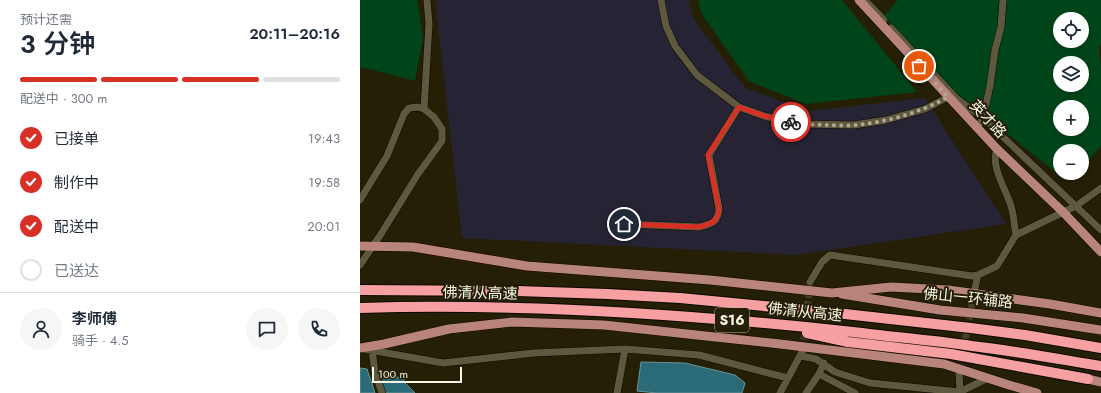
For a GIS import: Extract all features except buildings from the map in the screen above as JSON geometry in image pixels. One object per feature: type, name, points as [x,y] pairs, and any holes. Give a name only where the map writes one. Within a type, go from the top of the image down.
[{"type":"highway","name":"佛清从高速","points":[[361,290],[502,291],[680,298],[843,313],[971,328],[1025,335],[1101,348]]},
{"type":"highway","name":"佛清从高速","points":[[360,308],[461,307],[594,311],[704,318],[970,346],[1037,355],[1101,366]]},
{"type":"highway","points":[[768,324],[848,342],[951,354],[1088,379]]},
{"type":"main road","name":"英才路","points":[[859,0],[997,149],[1063,212],[1101,252]]},
{"type":"main road","points":[[360,246],[373,245],[413,247],[527,266],[710,280],[832,293],[891,287],[948,290],[1099,312]]},
{"type":"main road","name":"佛山一环辅路","points":[[832,293],[940,310],[1023,318],[1101,330]]},
{"type":"main road","points":[[360,348],[449,329],[512,322],[604,325],[944,364],[1037,393]]},
{"type":"main road","points":[[1088,379],[1101,382]]},
{"type":"street","points":[[424,109],[430,24],[427,0]]},
{"type":"street","points":[[661,0],[666,26],[675,46],[697,75],[739,107],[764,116],[800,124],[854,125],[886,120],[917,111],[948,97]]},
{"type":"street","name":"英才路","points":[[865,0],[956,98],[983,118],[1101,230]]},
{"type":"street","points":[[977,128],[983,118],[995,50],[1001,27],[1003,0]]},
{"type":"street","points":[[624,224],[699,227],[708,225],[715,221],[719,216],[719,209],[708,155],[739,107]]},
{"type":"street","points":[[360,200],[387,156],[404,114],[409,108],[424,109],[434,117],[442,130],[442,141],[418,174],[360,265]]},
{"type":"street","points":[[997,149],[994,155],[998,173],[1012,209],[1016,235]]},
{"type":"street","points":[[810,282],[822,262],[830,255],[972,276],[978,275],[997,266],[1016,235],[1076,206],[1101,188]]},
{"type":"street","points":[[975,288],[978,275]]},
{"type":"street","points":[[360,348],[443,363],[534,353],[625,349],[699,355],[788,378]]},
{"type":"street","points":[[617,393],[625,349]]},
{"type":"street","points":[[372,350],[375,372],[382,393]]},
{"type":"street","points":[[780,393],[802,353],[824,363],[835,372],[870,383],[960,393],[988,378]]},
{"type":"street","points":[[806,393],[820,374],[824,363]]},
{"type":"street","points":[[959,371],[960,393]]},
{"type":"street","points":[[820,374],[855,393]]},
{"type":"shaded area","points":[[435,0],[689,0],[693,18],[745,88],[809,111],[925,98],[1006,224],[796,255],[462,238]]},
{"type":"green space","points":[[360,0],[417,0],[423,37],[415,81],[366,68],[360,69]]},
{"type":"green space","points":[[698,0],[842,0],[917,92],[806,104],[749,81],[701,13]]},
{"type":"green space","points":[[898,0],[1101,0],[1101,44],[1099,47],[1101,67],[1101,146],[1089,160],[1089,144],[1053,144],[1053,170],[954,91],[884,16]]},
{"type":"water","points":[[641,362],[685,363],[735,375],[745,383],[742,393],[657,393],[637,391]]},
{"type":"water","points":[[360,368],[367,369],[375,393],[360,393]]},
{"type":"water","points":[[378,374],[405,379],[403,381],[415,393],[383,393]]},
{"type":"tunnel","points":[[803,350],[810,282]]},
{"type":"tunnel","points":[[959,371],[975,289]]},
{"type":"way so far","points":[[791,122],[800,124],[854,125],[886,120],[925,109],[948,97],[919,66]]},
{"type":"route","points":[[624,224],[699,227],[708,225],[715,221],[719,216],[719,209],[708,155],[739,107],[764,116],[791,122]]}]
